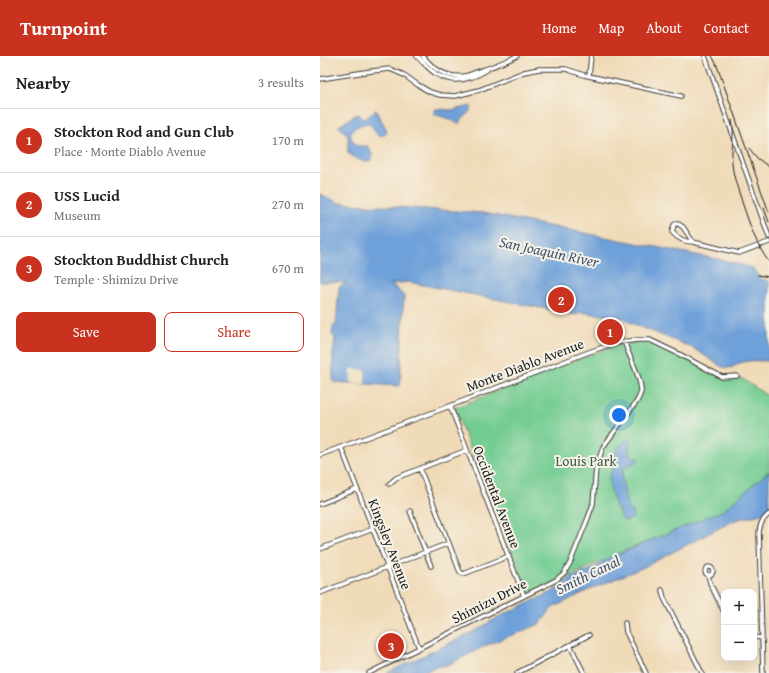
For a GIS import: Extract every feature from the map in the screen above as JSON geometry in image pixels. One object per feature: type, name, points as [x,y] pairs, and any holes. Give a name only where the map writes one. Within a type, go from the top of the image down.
[{"type":"street","points":[[418,56],[434,73],[454,80],[472,78],[517,56]]},
{"type":"street","points":[[423,56],[438,70],[457,76],[469,75],[493,67]]},
{"type":"street","points":[[589,76],[591,56]]},
{"type":"street","points":[[705,56],[769,237]]},
{"type":"street","points":[[320,79],[390,69],[404,75],[430,92],[440,95],[455,96],[479,90],[530,71],[566,69],[589,76],[680,96]]},
{"type":"street","points":[[693,242],[680,225],[677,223],[674,224],[672,232],[682,240],[739,253],[769,242]]},
{"type":"street","name":"Monte Diablo Avenue","points":[[320,455],[595,349],[624,341],[643,339],[653,341],[722,377],[737,376]]},
{"type":"street","name":"Shimizu Drive","points":[[369,673],[556,580],[564,573],[570,563],[593,504],[596,468],[603,447],[641,394],[639,380],[624,341]]},
{"type":"street","name":"Occidental Avenue","points":[[450,406],[524,596]]},
{"type":"street","name":"Kingsley Avenue","points":[[341,447],[419,648]]},
{"type":"street","points":[[389,484],[396,478],[467,450]]},
{"type":"street","points":[[420,469],[461,573],[466,573],[509,556]]},
{"type":"street","points":[[320,504],[357,489]]},
{"type":"street","points":[[410,511],[431,566]]},
{"type":"street","points":[[763,673],[759,533],[760,525],[769,514]]},
{"type":"street","points":[[320,549],[372,529]]},
{"type":"street","points":[[320,593],[449,543]]},
{"type":"street","points":[[708,575],[710,583],[721,606]]},
{"type":"street","points":[[662,590],[664,598],[702,673]]},
{"type":"street","points":[[625,623],[626,632],[646,673]]},
{"type":"street","points":[[517,673],[589,635]]},
{"type":"street","points":[[757,637],[762,638]]},
{"type":"street","points":[[570,644],[584,673]]},
{"type":"green space","name":"Louis Park","points":[[641,342],[657,343],[727,380],[741,378],[769,397],[769,474],[727,510],[629,549],[530,597],[454,408],[613,346]]},
{"type":"water","points":[[471,106],[471,110],[458,124],[450,119],[434,114],[434,110],[436,109],[452,110]]},
{"type":"water","points":[[376,110],[387,131],[386,134],[377,134],[368,123],[354,128],[351,134],[351,137],[358,146],[368,146],[372,154],[372,160],[366,162],[348,153],[348,135],[339,126],[357,114],[364,119]]},
{"type":"water","name":"San Joaquin River","points":[[320,194],[339,203],[483,213],[727,261],[753,268],[760,279],[769,281],[769,361],[746,361],[731,368],[726,368],[722,367],[693,348],[629,322],[625,318],[580,312],[577,315],[408,282],[391,284],[404,296],[400,386],[333,382],[333,353],[335,338],[332,335],[333,326],[336,325],[339,287],[346,282],[320,282]]},
{"type":"water","points":[[632,438],[628,447],[629,451],[631,456],[638,458],[638,460],[622,471],[626,501],[632,512],[632,519],[625,521],[622,519],[611,492],[609,480],[614,465],[615,453],[627,439]]},
{"type":"water","name":"Smith Canal","points":[[769,471],[769,507],[762,514],[735,520],[644,567],[591,589],[552,608],[540,624],[487,645],[448,665],[434,667],[424,673],[387,673],[475,631],[500,616],[552,592],[569,579],[596,567],[607,559],[724,510]]},
{"type":"pier","points":[[351,369],[365,370],[365,384],[351,383]]},
{"type":"railway","points":[[712,56],[716,63],[769,212]]},
{"type":"railway","points":[[732,120],[732,163],[735,179],[754,235],[760,249],[769,262]]},
{"type":"railway","points":[[749,148],[757,158],[769,167]]},
{"type":"railway","points":[[764,208],[769,222]]},
{"type":"railway","points":[[758,275],[769,277]]},
{"type":"place","name":"USS Lucid","points":[[561,300]]},
{"type":"place","name":"Stockton Rod and Gun Club","points":[[610,332]]},
{"type":"place","name":"Stockton Buddhist Church","points":[[391,646]]}]
